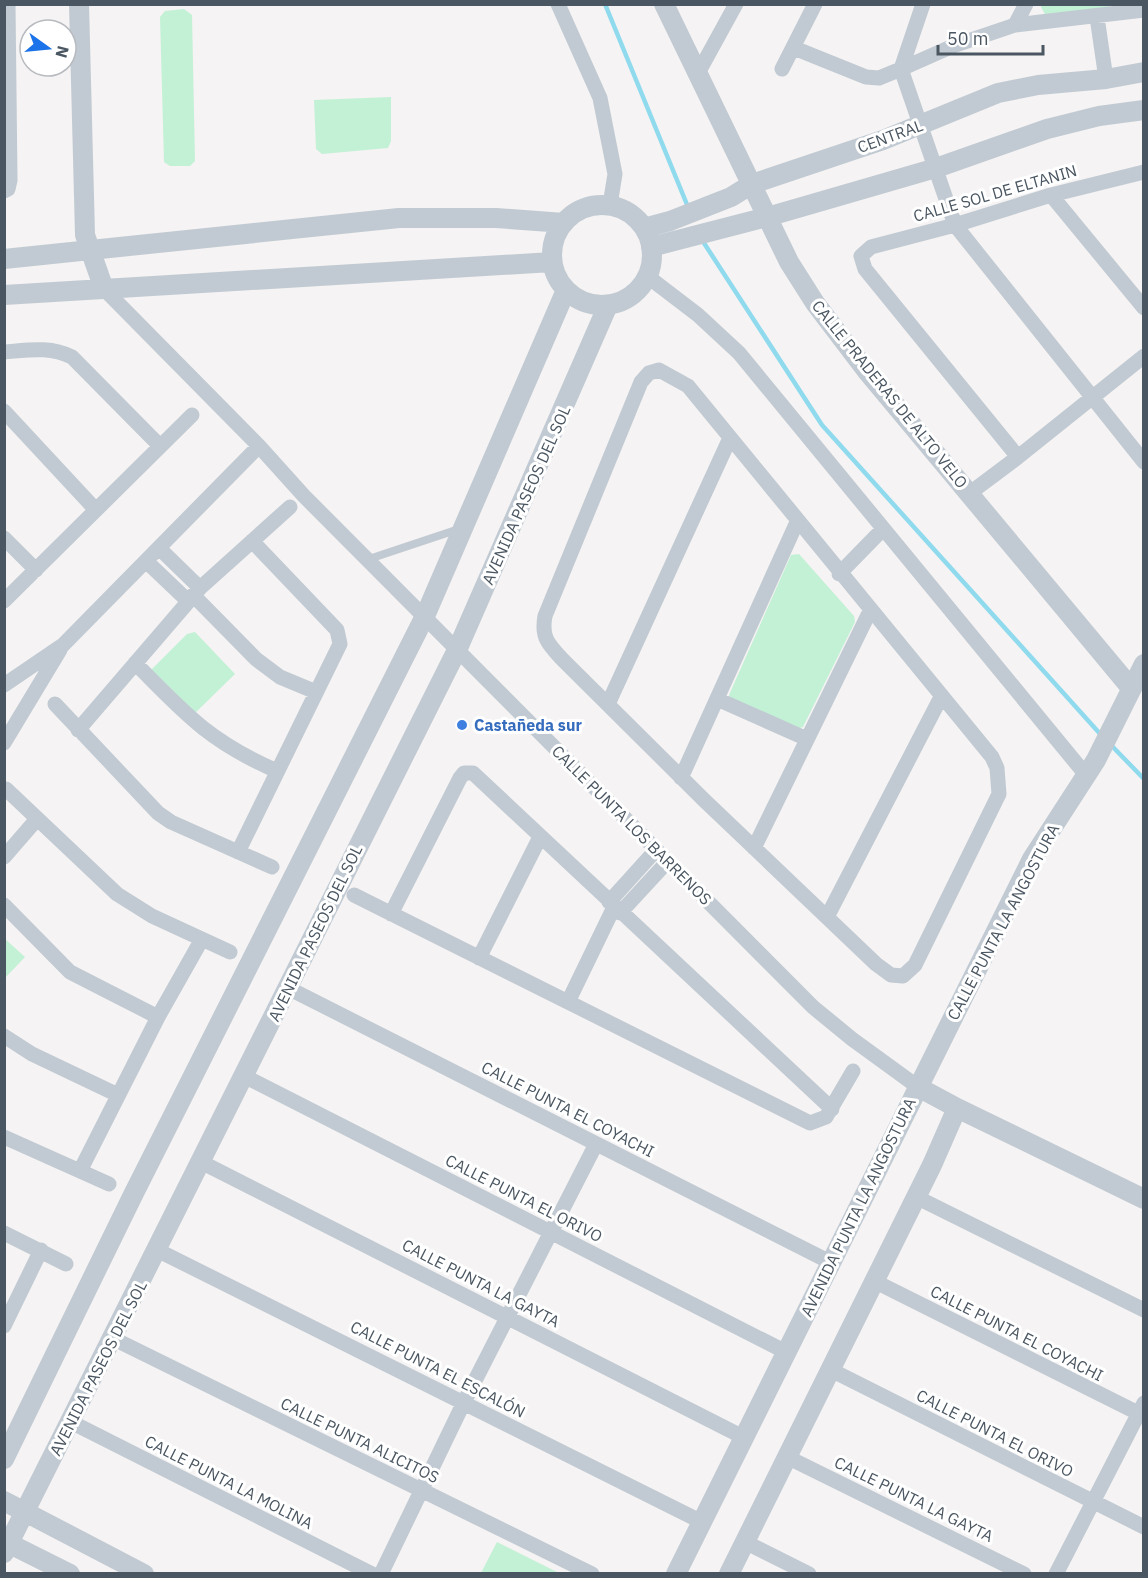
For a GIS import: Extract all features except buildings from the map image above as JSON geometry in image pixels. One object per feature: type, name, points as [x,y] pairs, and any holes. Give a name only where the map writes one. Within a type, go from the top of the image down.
[{"type":"street","points":[[4,191],[8,189],[10,180],[8,4]]},
{"type":"street","points":[[79,4],[85,235],[104,288]]},
{"type":"street","points":[[558,4],[600,98],[615,174],[610,205]]},
{"type":"street","name":"CALLE PRADERAS DE ALTO VELO","points":[[664,4],[752,184],[766,218],[789,262],[815,303],[866,370],[1131,688]]},
{"type":"street","points":[[697,75],[736,4]]},
{"type":"street","points":[[782,69],[815,4]]},
{"type":"street","points":[[923,4],[902,69],[954,225],[1143,462]]},
{"type":"street","points":[[1015,25],[1026,4]]},
{"type":"street","points":[[794,48],[866,77],[879,78],[953,46],[1015,25],[1143,10]]},
{"type":"street","points":[[1097,17],[1106,78]]},
{"type":"street","name":"CENTRAL","points":[[644,228],[675,229],[752,184],[921,125],[998,93],[1038,85],[1143,72]]},
{"type":"street","points":[[651,247],[675,229],[766,218],[936,168],[1047,129],[1099,116],[1143,110]]},
{"type":"street","name":"CALLE SOL DE ELTANIN","points":[[1018,458],[865,269],[861,256],[871,247],[954,225],[1051,195],[1143,172]]},
{"type":"street","points":[[1051,195],[1143,308]]},
{"type":"street","points":[[610,205],[630,213],[644,228],[651,247],[647,276],[635,292],[608,305],[590,304],[566,290],[559,282],[552,262],[554,241],[571,215],[590,206],[610,205]]},
{"type":"street","points":[[4,259],[399,218],[496,218],[564,223]]},
{"type":"street","points":[[4,296],[552,262]]},
{"type":"street","points":[[647,276],[698,315],[739,353],[883,529],[1091,768]]},
{"type":"street","name":"CALLE PUNTA LOS BARRENOS","points":[[104,288],[260,446],[304,496],[458,648],[813,1007],[852,1039],[918,1087]]},
{"type":"street","points":[[4,1459],[134,1194],[425,616],[566,290]]},
{"type":"street","name":"AVENIDA PASEOS DEL SOL","points":[[6,1546],[26,1512],[458,648],[608,305]]},
{"type":"street","points":[[4,352],[44,348],[58,350],[72,357],[160,446]]},
{"type":"street","points":[[970,493],[1018,458],[1143,356]]},
{"type":"street","points":[[659,370],[670,374],[688,387],[730,438],[839,574],[992,757],[997,768],[999,794],[915,965],[903,976],[891,975],[876,964],[754,848],[562,659],[542,630],[545,616],[641,382],[649,373],[659,370]]},
{"type":"street","points":[[4,411],[96,510]]},
{"type":"street","points":[[4,601],[192,415]]},
{"type":"street","points":[[608,704],[730,438]]},
{"type":"street","points":[[4,685],[63,645],[260,446]]},
{"type":"street","points":[[78,730],[194,595],[290,507]]},
{"type":"street","points":[[681,778],[797,522]]},
{"type":"street","points":[[839,574],[883,529]]},
{"type":"street","points":[[4,538],[36,570]]},
{"type":"street","points":[[238,852],[340,644],[337,630],[252,541]]},
{"type":"street","points":[[159,548],[194,595],[256,659],[280,677],[316,692]]},
{"type":"street","points":[[146,561],[194,595]]},
{"type":"street","points":[[754,848],[870,611]]},
{"type":"street","points":[[4,743],[63,645]]},
{"type":"street","points":[[135,663],[195,724],[240,755],[277,771]]},
{"type":"street","name":"CALLE PUNTA LA ANGOSTURA","points":[[918,1087],[1032,859],[1091,768],[1143,664]]},
{"type":"street","points":[[827,917],[941,697]]},
{"type":"street","points":[[717,699],[807,739]]},
{"type":"street","points":[[55,704],[158,813],[171,822],[272,867]]},
{"type":"street","points":[[391,914],[465,773],[473,773],[832,1110]]},
{"type":"street","points":[[6,789],[117,894],[152,916],[230,952]]},
{"type":"street","points":[[4,857],[38,819]]},
{"type":"street","points":[[479,958],[540,837]]},
{"type":"street","points":[[568,1002],[614,907],[656,850]]},
{"type":"street","points":[[614,907],[668,861]]},
{"type":"street","points":[[354,896],[810,1123],[819,1122],[832,1110],[853,1071]]},
{"type":"street","points":[[4,905],[70,972],[158,1017]]},
{"type":"street","points":[[80,1171],[158,1017],[202,939]]},
{"type":"street","name":"CALLE PUNTA EL COYACHI","points":[[288,988],[832,1263]]},
{"type":"street","points":[[4,1036],[32,1054],[118,1095]]},
{"type":"street","name":"CALLE PUNTA EL ORIVO","points":[[244,1076],[786,1352]]},
{"type":"street","name":"AVENIDA PUNTA LA ANGOSTURA","points":[[676,1574],[918,1087],[957,1108]]},
{"type":"street","points":[[729,1574],[916,1197],[957,1108],[1143,1199]]},
{"type":"street","points":[[4,1137],[109,1184]]},
{"type":"street","points":[[381,1574],[420,1490],[507,1316],[596,1144]]},
{"type":"street","name":"CALLE PUNTA LA GAYTA","points":[[201,1162],[745,1438]]},
{"type":"street","points":[[916,1197],[1143,1310]]},
{"type":"street","points":[[4,1233],[66,1264]]},
{"type":"street","points":[[4,1326],[41,1250]]},
{"type":"street","name":"CALLE PUNTA EL ESCALÓN","points":[[157,1250],[702,1522]]},
{"type":"street","name":"CALLE PUNTA EL COYACHI","points":[[874,1281],[1142,1411]]},
{"type":"street","name":"CALLE PUNTA ALICITOS","points":[[112,1338],[592,1574]]},
{"type":"street","name":"CALLE PUNTA EL ORIVO","points":[[831,1370],[1143,1527]]},
{"type":"street","points":[[1056,1574],[1142,1411]]},
{"type":"street","name":"CALLE PUNTA LA MOLINA","points":[[71,1422],[372,1574]]},
{"type":"street","name":"CALLE PUNTA LA GAYTA","points":[[787,1457],[1024,1574]]},
{"type":"street","points":[[4,1501],[144,1574]]},
{"type":"street","points":[[745,1542],[809,1574]]},
{"type":"street","points":[[6,1546],[70,1574]]},
{"type":"lane","points":[[369,559],[464,527]]},
{"type":"green space","points":[[1042,4],[1118,5],[1047,18],[1041,7]]},
{"type":"green space","points":[[184,9],[192,15],[195,161],[190,166],[170,166],[164,162],[160,17],[165,11]]},
{"type":"green space","points":[[391,97],[391,141],[388,148],[322,154],[316,149],[314,100]]},
{"type":"green space","points":[[799,554],[854,616],[855,622],[803,727],[796,729],[732,701],[729,695],[791,555]]},
{"type":"green space","points":[[195,632],[235,674],[192,716],[152,677],[152,669],[187,634]]},
{"type":"green space","points":[[4,938],[25,957],[5,978],[4,978]]},
{"type":"green space","points":[[497,1542],[559,1573],[481,1573]]},
{"type":"waterway","points":[[605,4],[688,207]]},
{"type":"waterway","points":[[702,240],[822,425],[1102,736]]},
{"type":"waterway","points":[[1110,744],[1144,779]]},
{"type":"place","name":"Castañeda sur","points":[[462,725]]}]
